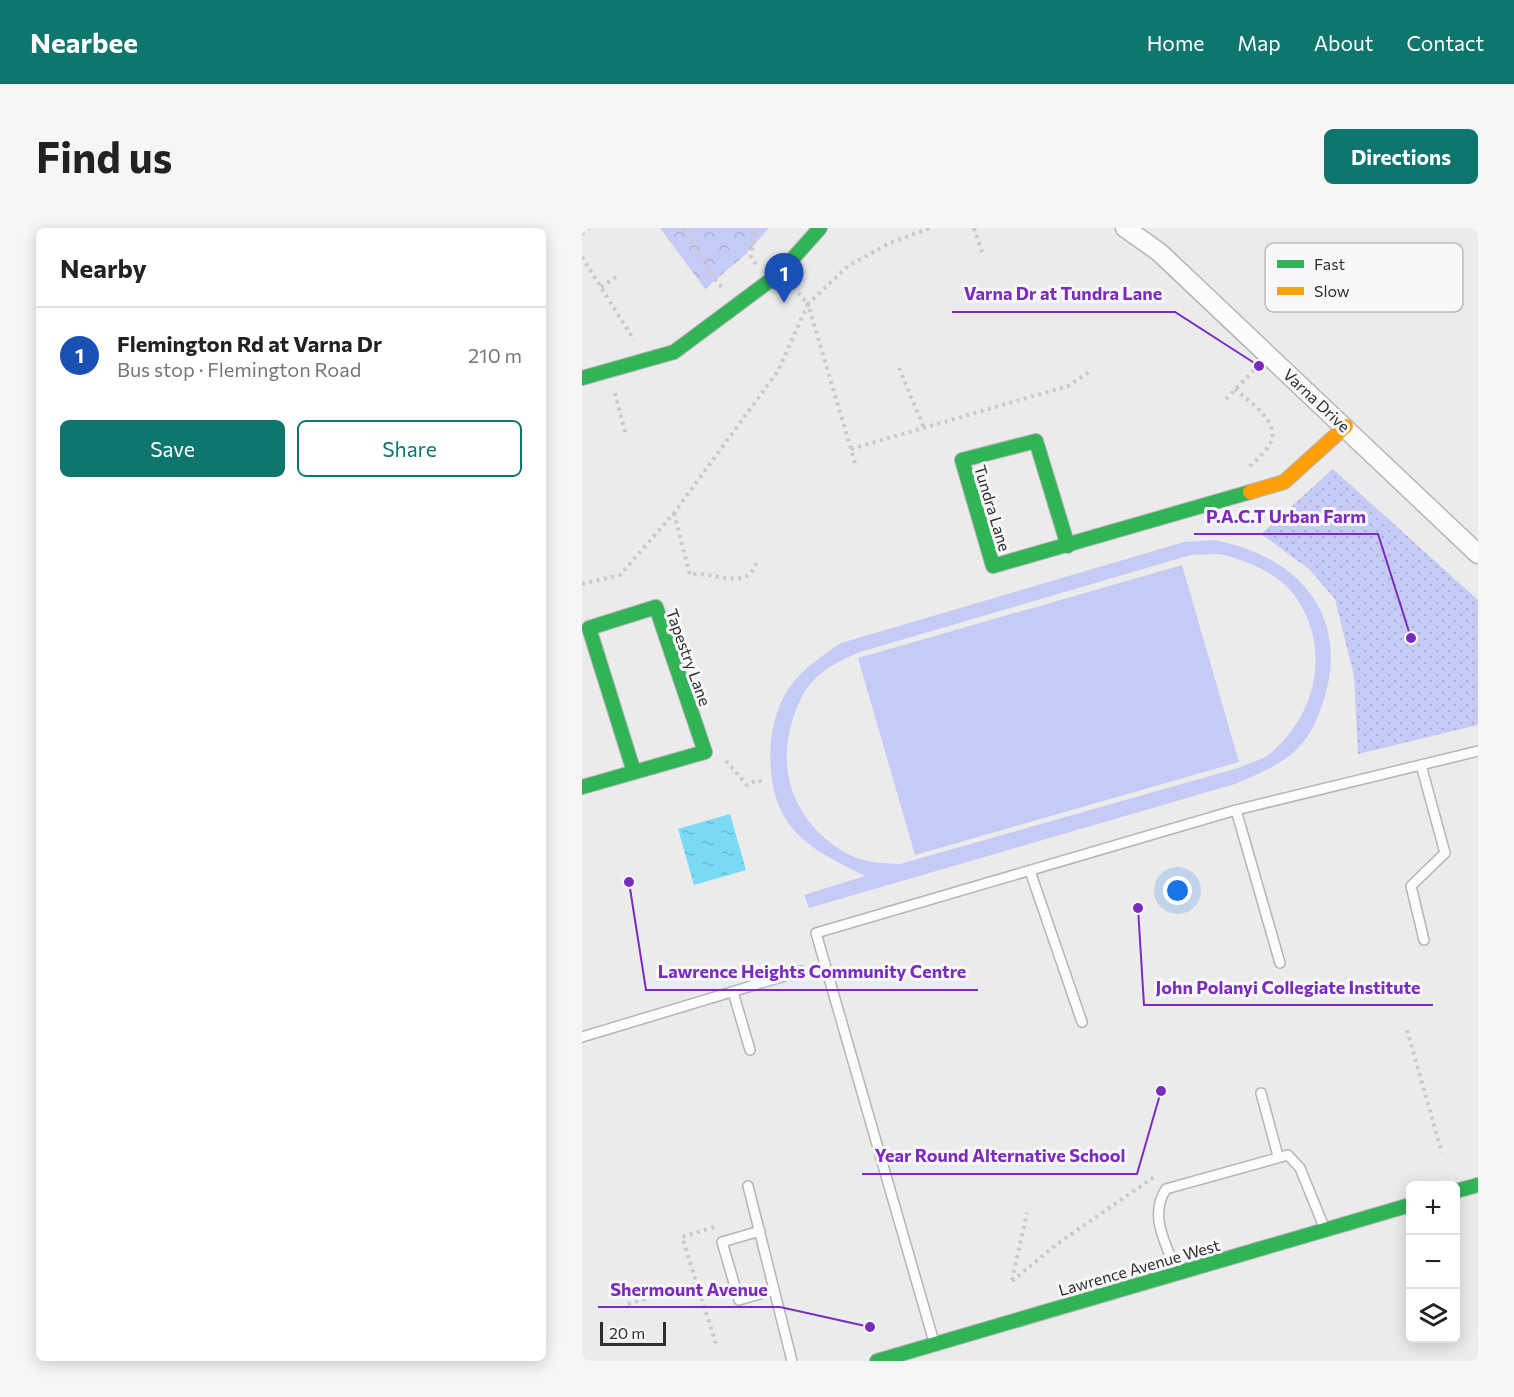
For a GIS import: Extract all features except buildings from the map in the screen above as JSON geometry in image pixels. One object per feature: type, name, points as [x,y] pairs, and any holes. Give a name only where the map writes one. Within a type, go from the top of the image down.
[{"type":"street","points":[[582,378],[674,352],[780,273],[820,228]]},
{"type":"street","name":"Varna Drive","points":[[1125,228],[1159,252],[1346,426],[1478,554]]},
{"type":"street","name":"Tundra Lane","points":[[1068,546],[1036,441],[962,460],[993,566],[1068,546],[1284,482],[1346,426]]},
{"type":"street","name":"Tapestry Lane","points":[[582,787],[705,752],[656,607],[589,628],[634,772]]},
{"type":"street","points":[[1460,1190],[1478,1185]]},
{"type":"street","name":"Lawrence Avenue West","points":[[878,1361],[1406,1206]]},
{"type":"lane","points":[[934,1344],[816,933],[1236,810],[1478,751]]},
{"type":"lane","points":[[1421,765],[1445,853],[1411,886],[1424,940]]},
{"type":"lane","points":[[1236,810],[1280,963]]},
{"type":"lane","points":[[1030,871],[1082,1022]]},
{"type":"lane","points":[[582,1037],[801,971]]},
{"type":"lane","points":[[733,992],[750,1050]]},
{"type":"lane","points":[[1261,1093],[1278,1156]]},
{"type":"lane","points":[[1177,1273],[1156,1215],[1160,1199],[1166,1190],[1278,1156],[1288,1155],[1300,1168],[1325,1230]]},
{"type":"lane","points":[[748,1186],[792,1361]]},
{"type":"lane","points":[[760,1231],[722,1242],[739,1300],[774,1290]]},
{"type":"path","points":[[683,228],[718,284],[724,288]]},
{"type":"path","points":[[756,228],[751,257],[756,264]]},
{"type":"path","points":[[582,584],[620,574],[674,513],[778,371],[808,304],[848,266],[890,243],[930,228]]},
{"type":"path","points":[[974,228],[984,255]]},
{"type":"path","points":[[582,234],[590,229]]},
{"type":"path","points":[[582,257],[632,336],[643,362]]},
{"type":"path","points":[[780,273],[808,304],[855,463]]},
{"type":"path","points":[[601,287],[619,275]]},
{"type":"path","points":[[1226,399],[1269,354]]},
{"type":"path","points":[[898,368],[924,429]]},
{"type":"path","points":[[851,449],[1068,386],[1092,370]]},
{"type":"path","points":[[609,372],[626,436]]},
{"type":"path","points":[[1235,389],[1270,422],[1274,432],[1271,443],[1242,474]]},
{"type":"path","points":[[674,513],[690,575],[700,572],[726,580],[747,575],[755,568],[757,560]]},
{"type":"path","points":[[724,759],[747,785],[757,780],[766,783]]},
{"type":"path","points":[[1407,1030],[1442,1152]]},
{"type":"path","points":[[1027,1213],[1012,1281],[1057,1244],[1157,1175]]},
{"type":"path","points":[[717,1347],[682,1237],[721,1225]]},
{"type":"path","points":[[628,1304],[698,1284]]},
{"type":"green space","points":[[660,228],[769,228],[746,254],[705,289]]},
{"type":"green space","points":[[1333,469],[1478,600],[1478,725],[1358,754],[1354,676],[1335,599],[1309,569],[1261,534]]},
{"type":"green space","points":[[1213,540],[1242,547],[1269,559],[1291,574],[1309,592],[1322,615],[1330,640],[1330,668],[1324,699],[1316,720],[1306,739],[1296,750],[1259,774],[1235,784],[809,908],[804,895],[865,876],[826,856],[800,837],[783,814],[776,797],[770,759],[775,720],[789,688],[806,669],[841,643],[1184,542]],"holes":[[[1219,554],[1252,564],[1282,582],[1297,599],[1308,619],[1314,640],[1316,661],[1307,703],[1284,740],[1268,755],[1238,768],[900,864],[868,861],[850,855],[818,832],[796,801],[787,765],[787,746],[793,720],[809,685],[835,664],[860,652],[1191,555]]]},
{"type":"green space","points":[[1182,565],[1239,762],[915,855],[858,658]]},
{"type":"water","points":[[730,814],[746,870],[694,885],[678,829]]},
{"type":"traffic: fast","points":[[582,378],[674,352],[780,273],[820,228]]},
{"type":"traffic: fast","points":[[1068,546],[1036,441],[962,460],[993,566],[1250,492]]},
{"type":"traffic: fast","points":[[582,787],[705,752],[656,607],[589,628],[634,772]]},
{"type":"traffic: fast","points":[[1460,1190],[1478,1185]]},
{"type":"traffic: fast","points":[[877,1361],[1406,1206]]},
{"type":"traffic: slow","points":[[1250,492],[1284,482],[1346,426]]},
{"type":"place","name":"Flemington Rd at Varna Dr","points":[[784,303]]},
{"type":"place","name":"Varna Dr at Tundra Lane","points":[[1259,366]]},
{"type":"place","name":"P.A.C.T Urban Farm","points":[[1411,638]]},
{"type":"place","name":"Lawrence Heights Community Centre","points":[[629,882]]},
{"type":"place","name":"John Polanyi Collegiate Institute","points":[[1138,908]]},
{"type":"place","name":"Year Round Alternative School","points":[[1161,1091]]},
{"type":"place","name":"Shermount Avenue","points":[[870,1327]]}]
